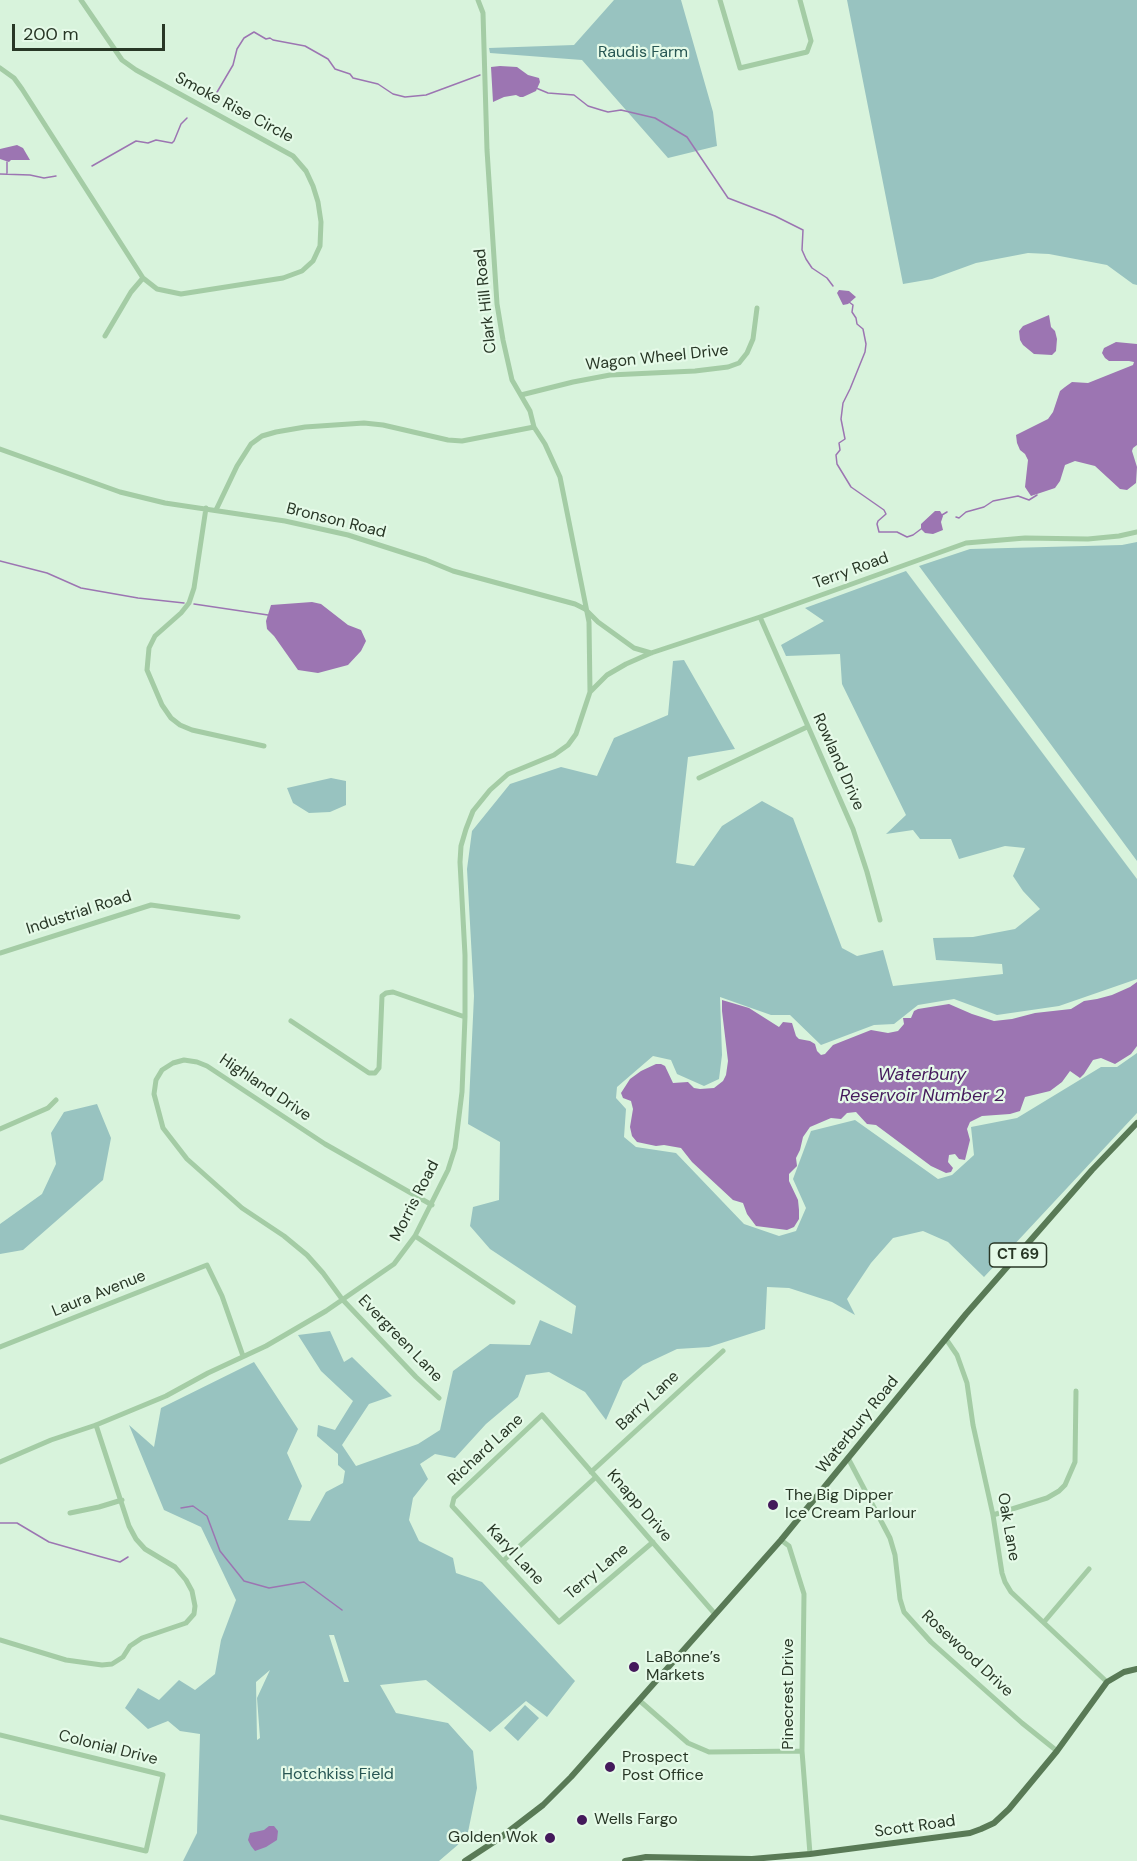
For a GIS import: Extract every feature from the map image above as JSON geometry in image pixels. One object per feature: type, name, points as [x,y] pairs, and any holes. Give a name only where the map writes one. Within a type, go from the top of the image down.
[{"type":"main road","name":"Waterbury Road","points":[[465,1861],[543,1805],[572,1777],[781,1540],[946,1339],[1087,1176],[1137,1123]]},
{"type":"main road","name":"Scott Road","points":[[625,1861],[646,1857],[752,1859],[810,1854],[970,1833],[994,1823],[1009,1809],[1057,1751],[1107,1682],[1124,1672],[1137,1669]]},
{"type":"street","name":"Smoke Rise Circle","points":[[0,68],[15,78],[143,278],[157,289],[181,294],[283,278],[302,271],[313,261],[320,246],[321,222],[318,202],[306,171],[294,156],[136,70],[122,60],[81,0]]},
{"type":"street","name":"Clark Hill Road","points":[[478,0],[483,13],[487,150],[498,304],[507,363],[512,380],[530,411],[534,427],[545,444],[560,477],[589,622],[590,692]]},
{"type":"street","points":[[720,0],[740,68],[807,52],[811,41],[800,0]]},
{"type":"street","points":[[105,336],[131,292],[143,278]]},
{"type":"street","name":"Wagon Wheel Drive","points":[[521,396],[610,375],[695,371],[728,367],[739,363],[747,353],[753,339],[757,308]]},
{"type":"street","points":[[216,510],[237,466],[251,444],[262,436],[276,432],[305,427],[363,423],[462,441],[534,427]]},
{"type":"street","name":"Bronson Road","points":[[0,449],[120,492],[165,503],[206,508],[348,535],[453,571],[575,604],[585,609],[598,622],[634,648],[651,653]]},
{"type":"street","points":[[206,508],[201,548],[189,603],[181,614],[155,636],[149,648],[147,670],[162,704],[171,718],[180,725],[192,730],[264,746]]},
{"type":"street","name":"Terry Road","points":[[590,692],[607,675],[651,653],[760,617],[966,543],[1025,538],[1088,539],[1137,532]]},
{"type":"street","name":"Rowland Drive","points":[[760,617],[853,829],[880,920]]},
{"type":"street","name":"Morris Road","points":[[0,1462],[166,1396],[266,1346],[303,1325],[394,1264],[415,1236],[432,1205],[448,1170],[457,1138],[462,1092],[465,1017],[465,955],[460,862],[461,846],[466,829],[473,811],[490,790],[508,774],[554,755],[568,745],[576,734],[590,692]]},
{"type":"street","points":[[699,778],[807,727]]},
{"type":"street","name":"Industrial Road","points":[[0,953],[150,904],[238,917]]},
{"type":"street","points":[[291,1021],[369,1073],[375,1073],[380,1068],[382,996],[386,993],[393,992],[465,1017]]},
{"type":"street","name":"Highland Drive","points":[[342,1299],[307,1255],[284,1236],[242,1208],[174,1145],[163,1128],[154,1094],[156,1080],[162,1070],[173,1063],[184,1060],[207,1066],[324,1144],[432,1205]]},
{"type":"street","points":[[0,1129],[48,1108],[56,1100]]},
{"type":"street","points":[[415,1236],[513,1302]]},
{"type":"street","name":"Laura Avenue","points":[[0,1347],[207,1265],[222,1296],[243,1356]]},
{"type":"street","name":"Evergreen Lane","points":[[342,1299],[439,1398]]},
{"type":"street","name":"Oak Lane","points":[[946,1339],[957,1355],[967,1383],[973,1425],[1005,1582],[1011,1592],[1107,1682]]},
{"type":"street","name":"Barry Lane","points":[[503,1562],[723,1351]]},
{"type":"street","points":[[993,1515],[1047,1498],[1065,1485],[1075,1462],[1076,1391]]},
{"type":"street","name":"Knapp Drive","points":[[542,1415],[716,1614]]},
{"type":"street","name":"Richard Lane","points":[[452,1506],[454,1498],[542,1415]]},
{"type":"street","points":[[0,1640],[66,1659],[102,1665],[112,1664],[123,1657],[130,1646],[142,1638],[186,1623],[194,1614],[192,1591],[186,1580],[176,1567],[145,1549],[129,1526],[96,1425]]},
{"type":"street","name":"Rosewood Drive","points":[[848,1458],[890,1538],[904,1612],[931,1642],[1057,1751]]},
{"type":"street","points":[[70,1513],[122,1500]]},
{"type":"street","name":"Karyl Lane","points":[[452,1506],[560,1622]]},
{"type":"street","name":"Pinecrest Drive","points":[[781,1540],[789,1546],[804,1594],[802,1751],[810,1854]]},
{"type":"street","name":"Terry Lane","points":[[560,1622],[653,1542]]},
{"type":"street","points":[[1044,1622],[1089,1569]]},
{"type":"street","points":[[640,1701],[688,1743],[709,1752],[802,1751]]},
{"type":"street","name":"Colonial Drive","points":[[0,1735],[163,1775],[146,1851],[0,1817]]},
{"type":"green space","name":"Raudis Farm","points":[[614,0],[681,0],[713,112],[717,146],[668,158],[582,60],[490,53],[489,48],[574,45]]},
{"type":"green space","points":[[847,0],[1137,0],[1137,285],[1107,265],[1049,254],[1028,253],[976,263],[932,279],[903,284]]},
{"type":"green space","points":[[1137,542],[1137,861],[919,566],[970,549],[1122,545]]},
{"type":"green space","name":"Hotchkiss Field","points":[[906,571],[1137,879],[1137,979],[1059,1006],[997,1015],[954,999],[918,1005],[894,1024],[874,1025],[821,1045],[790,1015],[771,1015],[720,997],[722,1055],[719,1079],[704,1086],[677,1074],[671,1060],[653,1056],[617,1087],[616,1098],[626,1109],[624,1137],[636,1147],[676,1153],[744,1224],[779,1236],[796,1231],[806,1208],[793,1179],[811,1131],[855,1120],[938,1179],[952,1175],[974,1155],[971,1127],[1017,1118],[1101,1067],[1117,1067],[1137,1053],[1137,1113],[984,1277],[948,1242],[923,1231],[893,1238],[871,1263],[847,1299],[855,1315],[832,1302],[789,1288],[767,1287],[765,1329],[709,1347],[677,1349],[643,1365],[623,1381],[606,1420],[585,1392],[549,1372],[526,1375],[518,1397],[486,1424],[455,1458],[435,1454],[420,1464],[428,1479],[413,1498],[409,1520],[419,1541],[453,1558],[456,1573],[482,1582],[575,1681],[547,1717],[526,1701],[490,1732],[426,1680],[380,1685],[396,1713],[448,1723],[473,1751],[477,1788],[467,1837],[439,1861],[183,1861],[197,1833],[200,1734],[180,1731],[168,1721],[148,1729],[125,1708],[138,1688],[159,1700],[179,1680],[195,1690],[215,1674],[221,1640],[236,1600],[201,1527],[164,1510],[129,1425],[154,1447],[161,1408],[254,1362],[298,1429],[287,1453],[302,1486],[288,1520],[310,1521],[326,1492],[343,1483],[345,1471],[338,1465],[338,1454],[317,1436],[318,1425],[335,1430],[353,1401],[321,1371],[298,1335],[330,1331],[344,1362],[352,1357],[392,1396],[369,1404],[342,1445],[356,1466],[418,1444],[440,1430],[453,1371],[490,1344],[530,1345],[540,1320],[572,1334],[576,1306],[490,1249],[470,1226],[473,1207],[499,1200],[500,1142],[468,1124],[474,996],[467,869],[472,831],[510,784],[561,767],[597,776],[614,738],[668,715],[673,661],[684,660],[735,749],[688,757],[676,863],[694,866],[722,826],[762,801],[793,818],[842,948],[857,956],[883,950],[893,986],[1003,974],[1002,964],[936,960],[933,938],[973,937],[1015,929],[1040,909],[1013,876],[1025,848],[1005,846],[959,859],[951,839],[920,839],[913,830],[886,834],[906,815],[842,684],[840,654],[786,656],[781,645],[824,621],[805,608]],"holes":[[[329,1635],[334,1635],[349,1682],[344,1682]],[[270,1670],[257,1698],[260,1738],[257,1740],[256,1682]]]},
{"type":"green space","points":[[331,778],[346,781],[346,805],[330,812],[309,813],[293,803],[287,788]]},
{"type":"green space","points":[[97,1104],[111,1138],[103,1180],[23,1250],[0,1254],[0,1224],[42,1194],[56,1164],[51,1133],[64,1112]]},
{"type":"green space","points":[[525,1705],[539,1718],[518,1741],[504,1728]]},
{"type":"water","points":[[491,67],[517,67],[528,75],[539,78],[540,82],[536,91],[523,97],[516,95],[504,97],[493,102]]},
{"type":"water","points":[[17,145],[23,148],[30,160],[11,160],[9,162],[0,159],[0,149]]},
{"type":"water","points":[[839,290],[849,291],[856,297],[843,305],[837,293]]},
{"type":"water","points":[[1049,315],[1051,327],[1057,339],[1056,351],[1052,355],[1034,354],[1023,345],[1019,331],[1023,326]]},
{"type":"water","points":[[1116,342],[1137,344],[1137,445],[1132,451],[1137,467],[1136,483],[1127,490],[1120,489],[1095,466],[1075,461],[1065,465],[1055,488],[1031,496],[1025,487],[1028,460],[1020,450],[1016,435],[1048,419],[1053,412],[1060,391],[1072,382],[1088,383],[1133,365],[1134,362],[1109,361],[1105,358],[1102,353],[1104,348]]},
{"type":"water","points":[[935,511],[940,511],[943,516],[941,522],[943,530],[933,534],[925,533],[921,529],[921,524]]},
{"type":"water","points":[[312,602],[321,604],[348,625],[361,630],[366,641],[361,651],[348,665],[318,673],[298,670],[267,629],[266,621],[271,605]]},
{"type":"water","name":"Waterbury Reservoir Number 2","points":[[1137,982],[1137,1046],[1131,1054],[1115,1064],[1101,1058],[1093,1060],[1080,1078],[1070,1071],[1062,1082],[1050,1091],[1025,1097],[1020,1111],[982,1116],[970,1122],[967,1129],[970,1140],[965,1160],[959,1159],[955,1154],[949,1155],[948,1162],[953,1168],[951,1172],[946,1173],[931,1166],[876,1125],[867,1124],[856,1112],[847,1113],[841,1119],[831,1118],[810,1127],[803,1137],[796,1158],[797,1166],[789,1174],[789,1181],[798,1200],[799,1219],[794,1227],[787,1230],[756,1226],[747,1214],[743,1203],[733,1200],[692,1162],[681,1148],[637,1142],[632,1136],[631,1101],[623,1098],[621,1093],[630,1079],[641,1071],[661,1064],[665,1066],[673,1083],[688,1082],[694,1088],[700,1089],[714,1088],[723,1081],[728,1061],[722,1000],[749,1008],[779,1027],[783,1022],[792,1023],[796,1036],[815,1044],[821,1055],[833,1045],[871,1030],[888,1033],[898,1031],[904,1024],[903,1018],[911,1018],[914,1011],[918,1009],[949,1004],[994,1021],[1012,1019],[1035,1013],[1071,1009],[1084,1001],[1112,995]]},
{"type":"water","points":[[269,1826],[274,1826],[278,1831],[277,1840],[255,1851],[248,1840],[250,1833],[264,1830]]},
{"type":"waterway","points":[[213,99],[233,65],[237,49],[244,38],[254,32],[266,39],[305,46],[328,59],[335,69],[350,74],[353,78],[378,84],[393,94],[405,97],[426,95],[480,75]]},
{"type":"waterway","points":[[536,88],[548,93],[574,95],[588,106],[608,112],[621,110],[655,118],[687,137],[728,198],[775,216],[803,230],[802,250],[806,259],[812,268],[827,278],[833,286]]},
{"type":"waterway","points":[[92,166],[136,141],[148,143],[156,140],[172,143],[181,124],[187,118]]},
{"type":"waterway","points":[[7,162],[7,173]]},
{"type":"waterway","points":[[0,174],[44,178],[56,176]]},
{"type":"waterway","points":[[849,302],[853,305],[852,312],[857,324],[863,329],[866,344],[865,352],[843,403],[841,419],[845,439],[839,443],[840,450],[836,455],[837,464],[851,487],[884,510],[886,514],[877,524],[879,532],[897,532],[907,537],[921,529]]},
{"type":"waterway","points":[[956,517],[959,518],[966,512],[984,507],[993,501],[1018,496],[1029,500],[1037,495]]},
{"type":"waterway","points":[[942,515],[947,512]]},
{"type":"waterway","points":[[0,561],[47,573],[81,588],[184,603]]},
{"type":"waterway","points":[[194,604],[268,615]]},
{"type":"waterway","points":[[181,1508],[193,1506],[207,1516],[220,1551],[244,1581],[269,1588],[304,1582],[342,1610]]},
{"type":"waterway","points":[[0,1523],[17,1523],[49,1542],[120,1562],[128,1557]]},
{"type":"place","name":"The Big Dipper Ice Cream Parlour","points":[[773,1505]]},
{"type":"place","name":"LaBonne’s Markets","points":[[634,1667]]},
{"type":"place","name":"Prospect Post Office","points":[[610,1767]]},
{"type":"place","name":"Wells Fargo","points":[[582,1820]]},
{"type":"place","name":"Golden Wok","points":[[550,1838]]}]
